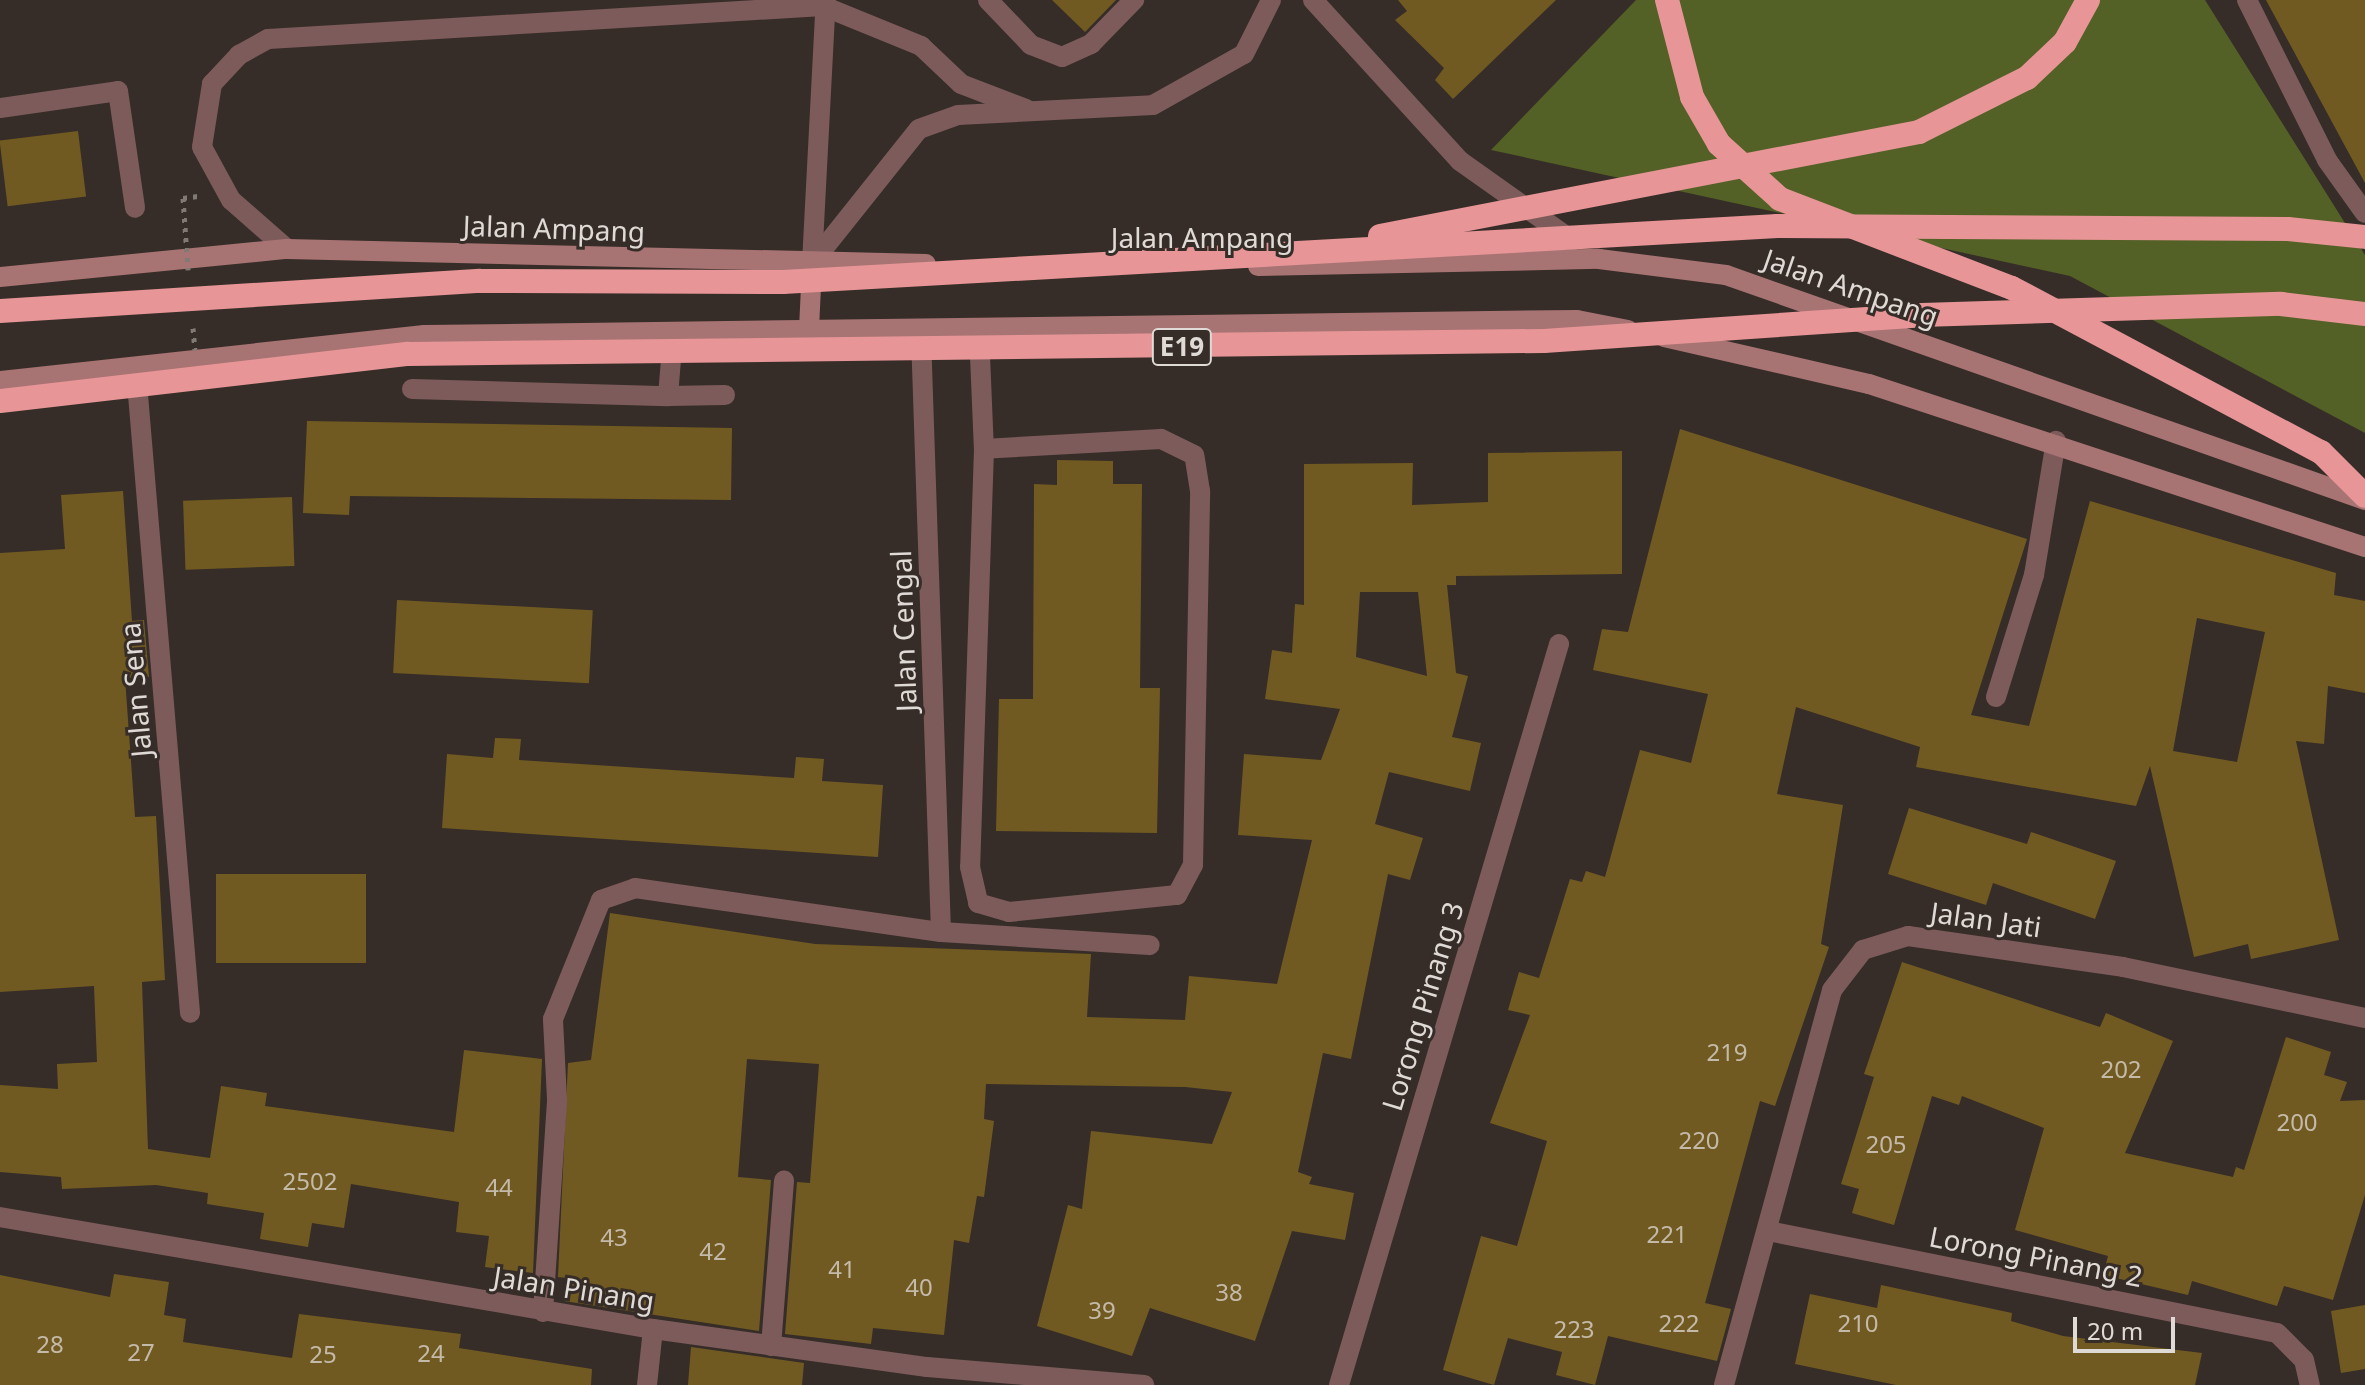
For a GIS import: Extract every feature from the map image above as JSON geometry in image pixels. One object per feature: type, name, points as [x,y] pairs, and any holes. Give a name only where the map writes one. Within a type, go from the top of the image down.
[{"type":"highway","points":[[1667,0],[1692,97],[1719,144],[1780,199],[2012,288],[2321,452],[2365,498]]},
{"type":"highway","points":[[1288,254],[1919,132],[2027,78],[2065,42],[2088,0]]},
{"type":"highway","points":[[0,311],[480,281],[783,282],[1777,226],[2288,229],[2365,237]]},
{"type":"highway","name":"E19","points":[[0,401],[408,354],[1544,341],[1922,315],[2281,304],[2365,314]]},
{"type":"main road","name":"Jalan Ampang","points":[[0,277],[287,249],[812,263],[1384,266],[1599,259],[1726,275],[2365,498]]},
{"type":"main road","points":[[809,329],[812,263]]},
{"type":"main road","points":[[0,381],[135,362],[425,335],[1577,320],[1869,384],[2056,441],[2365,547]]},
{"type":"street","points":[[988,0],[1031,45],[1062,57],[1091,44],[1134,0]]},
{"type":"street","points":[[812,263],[919,129],[958,115],[1026,109],[1153,105],[1244,54],[1271,0]]},
{"type":"street","points":[[1313,0],[1460,161],[1599,259]]},
{"type":"street","points":[[2247,0],[2327,160],[2365,213]]},
{"type":"street","points":[[287,249],[231,200],[202,147],[212,84],[268,39],[824,3],[921,46],[961,84],[1026,109]]},
{"type":"street","points":[[812,263],[824,3]]},
{"type":"street","points":[[0,108],[118,91],[135,208]]},
{"type":"street","points":[[978,327],[984,449],[970,867],[978,903],[1009,912],[1177,895],[1193,865],[1200,491],[1194,455],[1161,439],[984,449]]},
{"type":"street","name":"Jalan Cengal","points":[[921,328],[941,932]]},
{"type":"street","points":[[668,396],[673,331]]},
{"type":"street","name":"Jalan Sena","points":[[135,362],[190,1013]]},
{"type":"street","points":[[412,389],[725,395]]},
{"type":"street","points":[[1996,697],[2034,575],[2056,441]]},
{"type":"street","name":"Lorong Pinang 3","points":[[1339,1385],[1559,644]]},
{"type":"street","points":[[543,1312],[557,1099],[553,1019],[601,900],[635,888],[941,932],[1150,945]]},
{"type":"street","name":"Jalan Jati","points":[[1724,1385],[1832,990],[1863,950],[1908,936],[2123,967],[2365,1018]]},
{"type":"street","points":[[771,1346],[784,1181]]},
{"type":"street","name":"Jalan Pinang","points":[[0,1217],[653,1329],[771,1346],[1144,1385]]},
{"type":"street","name":"Lorong Pinang 2","points":[[1768,1231],[2277,1333],[2304,1360],[2310,1385]]},
{"type":"street","points":[[647,1385],[653,1329]]},
{"type":"green space","points":[[1636,0],[2205,0],[2365,255],[2365,433],[2070,276],[1491,150]]},
{"type":"building","points":[[1052,0],[1116,0],[1085,32]]},
{"type":"building","points":[[1398,0],[1556,0],[1453,99],[1435,80],[1444,68],[1395,20],[1407,11]]},
{"type":"building","points":[[2266,0],[2365,0],[2365,183]]},
{"type":"building","points":[[78,131],[86,197],[8,206],[0,141]]},
{"type":"building","points":[[307,421],[732,428],[731,500],[350,496],[349,515],[303,513]]},
{"type":"building","points":[[1680,429],[2027,539],[1971,715],[2029,726],[2090,501],[2336,573],[2334,595],[2365,601],[2365,693],[2328,686],[2324,744],[2296,741],[2339,940],[2251,959],[2248,944],[2194,957],[2150,766],[2136,806],[1916,767],[1920,747],[1796,707],[1777,794],[1843,805],[1821,944],[1829,947],[1775,1106],[1760,1101],[1705,1303],[1731,1309],[1717,1361],[1608,1336],[1595,1385],[1556,1375],[1562,1352],[1508,1338],[1494,1385],[1443,1370],[1481,1236],[1517,1246],[1547,1141],[1490,1123],[1530,1015],[1508,1010],[1519,972],[1539,978],[1570,879],[1582,882],[1586,871],[1605,877],[1640,750],[1691,763],[1708,694],[1593,670],[1602,629],[1628,632]],"holes":[[[2197,618],[2265,632],[2237,762],[2173,751]]]},
{"type":"building","points":[[1622,451],[1622,574],[1456,576],[1456,585],[1447,585],[1456,673],[1468,676],[1452,737],[1481,743],[1470,791],[1389,772],[1375,824],[1423,838],[1410,880],[1388,874],[1351,1059],[1323,1053],[1298,1172],[1312,1177],[1309,1184],[1354,1193],[1345,1240],[1292,1231],[1255,1341],[1150,1308],[1132,1356],[1037,1326],[1068,1205],[1082,1209],[1091,1131],[1212,1144],[1232,1092],[1185,1087],[986,1084],[984,1119],[994,1121],[984,1197],[977,1196],[969,1243],[954,1240],[944,1335],[873,1328],[871,1344],[785,1334],[797,1182],[810,1183],[819,1064],[747,1059],[738,1177],[771,1180],[759,1331],[564,1301],[567,1278],[558,1277],[568,1063],[591,1060],[610,913],[815,944],[1091,954],[1087,1017],[1185,1020],[1189,976],[1277,984],[1312,840],[1238,835],[1244,754],[1321,760],[1340,709],[1265,699],[1272,650],[1292,653],[1295,604],[1304,605],[1304,464],[1413,463],[1412,505],[1488,502],[1488,453]],"holes":[[[1360,592],[1418,592],[1427,676],[1356,657]]]},
{"type":"building","points":[[1057,460],[1113,461],[1113,484],[1142,484],[1140,688],[1160,688],[1157,833],[996,831],[999,699],[1033,699],[1034,484],[1057,485]]},
{"type":"building","points":[[123,491],[132,621],[144,620],[149,677],[125,678],[135,817],[156,816],[165,980],[142,982],[148,1149],[210,1158],[221,1086],[267,1093],[265,1106],[454,1132],[464,1050],[542,1059],[533,1273],[485,1267],[489,1236],[456,1232],[459,1202],[351,1184],[344,1228],[312,1223],[308,1247],[260,1239],[264,1213],[207,1204],[208,1193],[156,1185],[62,1189],[61,1177],[0,1172],[0,1085],[58,1089],[57,1064],[97,1062],[94,986],[0,992],[0,553],[65,549],[61,495]]},
{"type":"building","points":[[292,497],[294,566],[185,570],[183,501]]},
{"type":"building","points":[[397,600],[593,610],[589,683],[393,673]]},
{"type":"building","points":[[495,738],[521,739],[519,760],[794,778],[796,757],[824,759],[822,781],[883,785],[878,857],[442,828],[447,754],[493,758]]},
{"type":"building","points":[[1909,808],[2027,844],[2031,832],[2116,861],[2095,919],[1993,883],[1986,905],[1888,874]]},
{"type":"building","points":[[216,874],[366,874],[366,963],[216,963]]},
{"type":"building","points":[[1902,962],[2100,1027],[2106,1013],[2173,1041],[2125,1153],[2233,1177],[2236,1167],[2244,1170],[2286,1037],[2331,1052],[2324,1075],[2347,1082],[2340,1101],[2365,1100],[2365,1195],[2333,1300],[2284,1286],[2277,1306],[2192,1281],[2188,1295],[2103,1275],[2108,1256],[2015,1230],[2044,1128],[1962,1096],[1959,1105],[1932,1096],[1894,1225],[1852,1213],[1859,1189],[1841,1184],[1874,1077],[1864,1074]]},
{"type":"building","points":[[114,1274],[169,1282],[164,1315],[186,1319],[183,1342],[292,1358],[299,1314],[461,1334],[459,1348],[592,1369],[591,1385],[0,1385],[0,1275],[110,1297]]},
{"type":"building","points":[[1881,1285],[2012,1313],[2011,1321],[2063,1336],[2202,1353],[2195,1385],[1896,1385],[1795,1364],[1810,1294],[1877,1308]]},
{"type":"building","points":[[2365,1305],[2365,1369],[2341,1373],[2331,1311]]},
{"type":"building","points":[[691,1347],[804,1363],[802,1385],[688,1385]]}]
